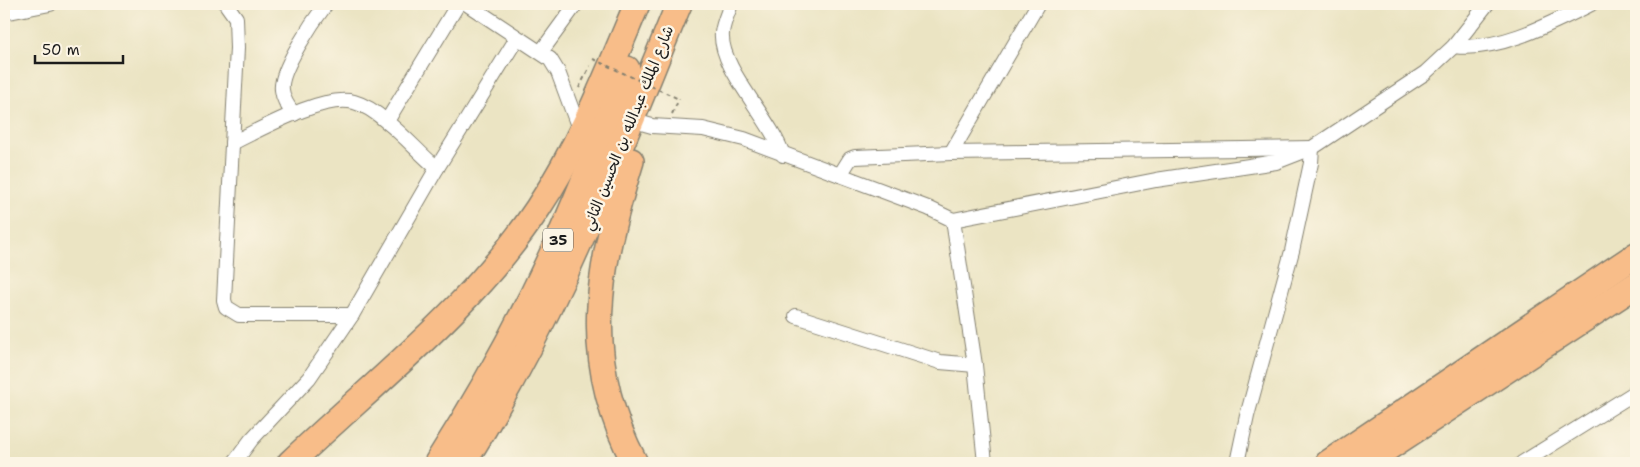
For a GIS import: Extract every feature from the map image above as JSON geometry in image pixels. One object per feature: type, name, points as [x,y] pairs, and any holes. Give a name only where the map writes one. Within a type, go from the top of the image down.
[{"type":"highway","points":[[290,463],[444,320],[484,278],[538,210],[581,134],[637,4]]},
{"type":"highway","name":"شارع الملك عبدالله بن الحسين الثاني","points":[[437,463],[499,357],[551,256],[588,169],[652,4]]},
{"type":"highway","name":"شارع الملك عبدالله بن الحسين الثاني","points":[[463,463],[500,402],[546,316],[591,219],[679,4]]},
{"type":"highway","points":[[631,120],[634,137],[633,153],[608,244],[599,300],[598,320],[602,361],[610,401],[635,463]]},
{"type":"highway","points":[[1328,463],[1636,255]]},
{"type":"highway","points":[[1365,463],[1636,285]]},
{"type":"street","points":[[4,13],[50,4]]},
{"type":"street","points":[[226,4],[236,18],[237,25],[224,300],[226,307],[239,314],[352,315]]},
{"type":"street","points":[[294,114],[287,106],[281,89],[284,74],[326,4]]},
{"type":"street","points":[[387,121],[458,4]]},
{"type":"street","points":[[467,4],[550,59],[558,72],[581,134]]},
{"type":"street","points":[[541,52],[576,4]]},
{"type":"street","points":[[731,4],[722,35],[725,56],[772,128],[783,155]]},
{"type":"street","points":[[951,153],[1038,4]]},
{"type":"street","points":[[631,120],[652,126],[703,129],[757,143],[783,155],[928,208],[953,220],[1156,180],[1276,162],[1312,148],[1425,73],[1454,46],[1487,4]]},
{"type":"street","points":[[1454,46],[1470,48],[1491,45],[1591,4]]},
{"type":"street","points":[[234,463],[251,440],[309,378],[352,315],[437,168],[517,38]]},
{"type":"street","points":[[232,143],[294,114],[336,102],[354,102],[387,121],[437,168]]},
{"type":"street","points":[[840,175],[850,159],[855,157],[951,153],[1312,148]]},
{"type":"street","points":[[1237,463],[1246,416],[1292,251],[1311,163],[1312,148]]},
{"type":"street","points":[[953,220],[975,365],[985,463]]},
{"type":"street","points":[[796,316],[940,362],[975,365]]},
{"type":"street","points":[[1522,463],[1636,392]]},
{"type":"path","points":[[583,81],[593,59],[679,99],[673,112]]}]
